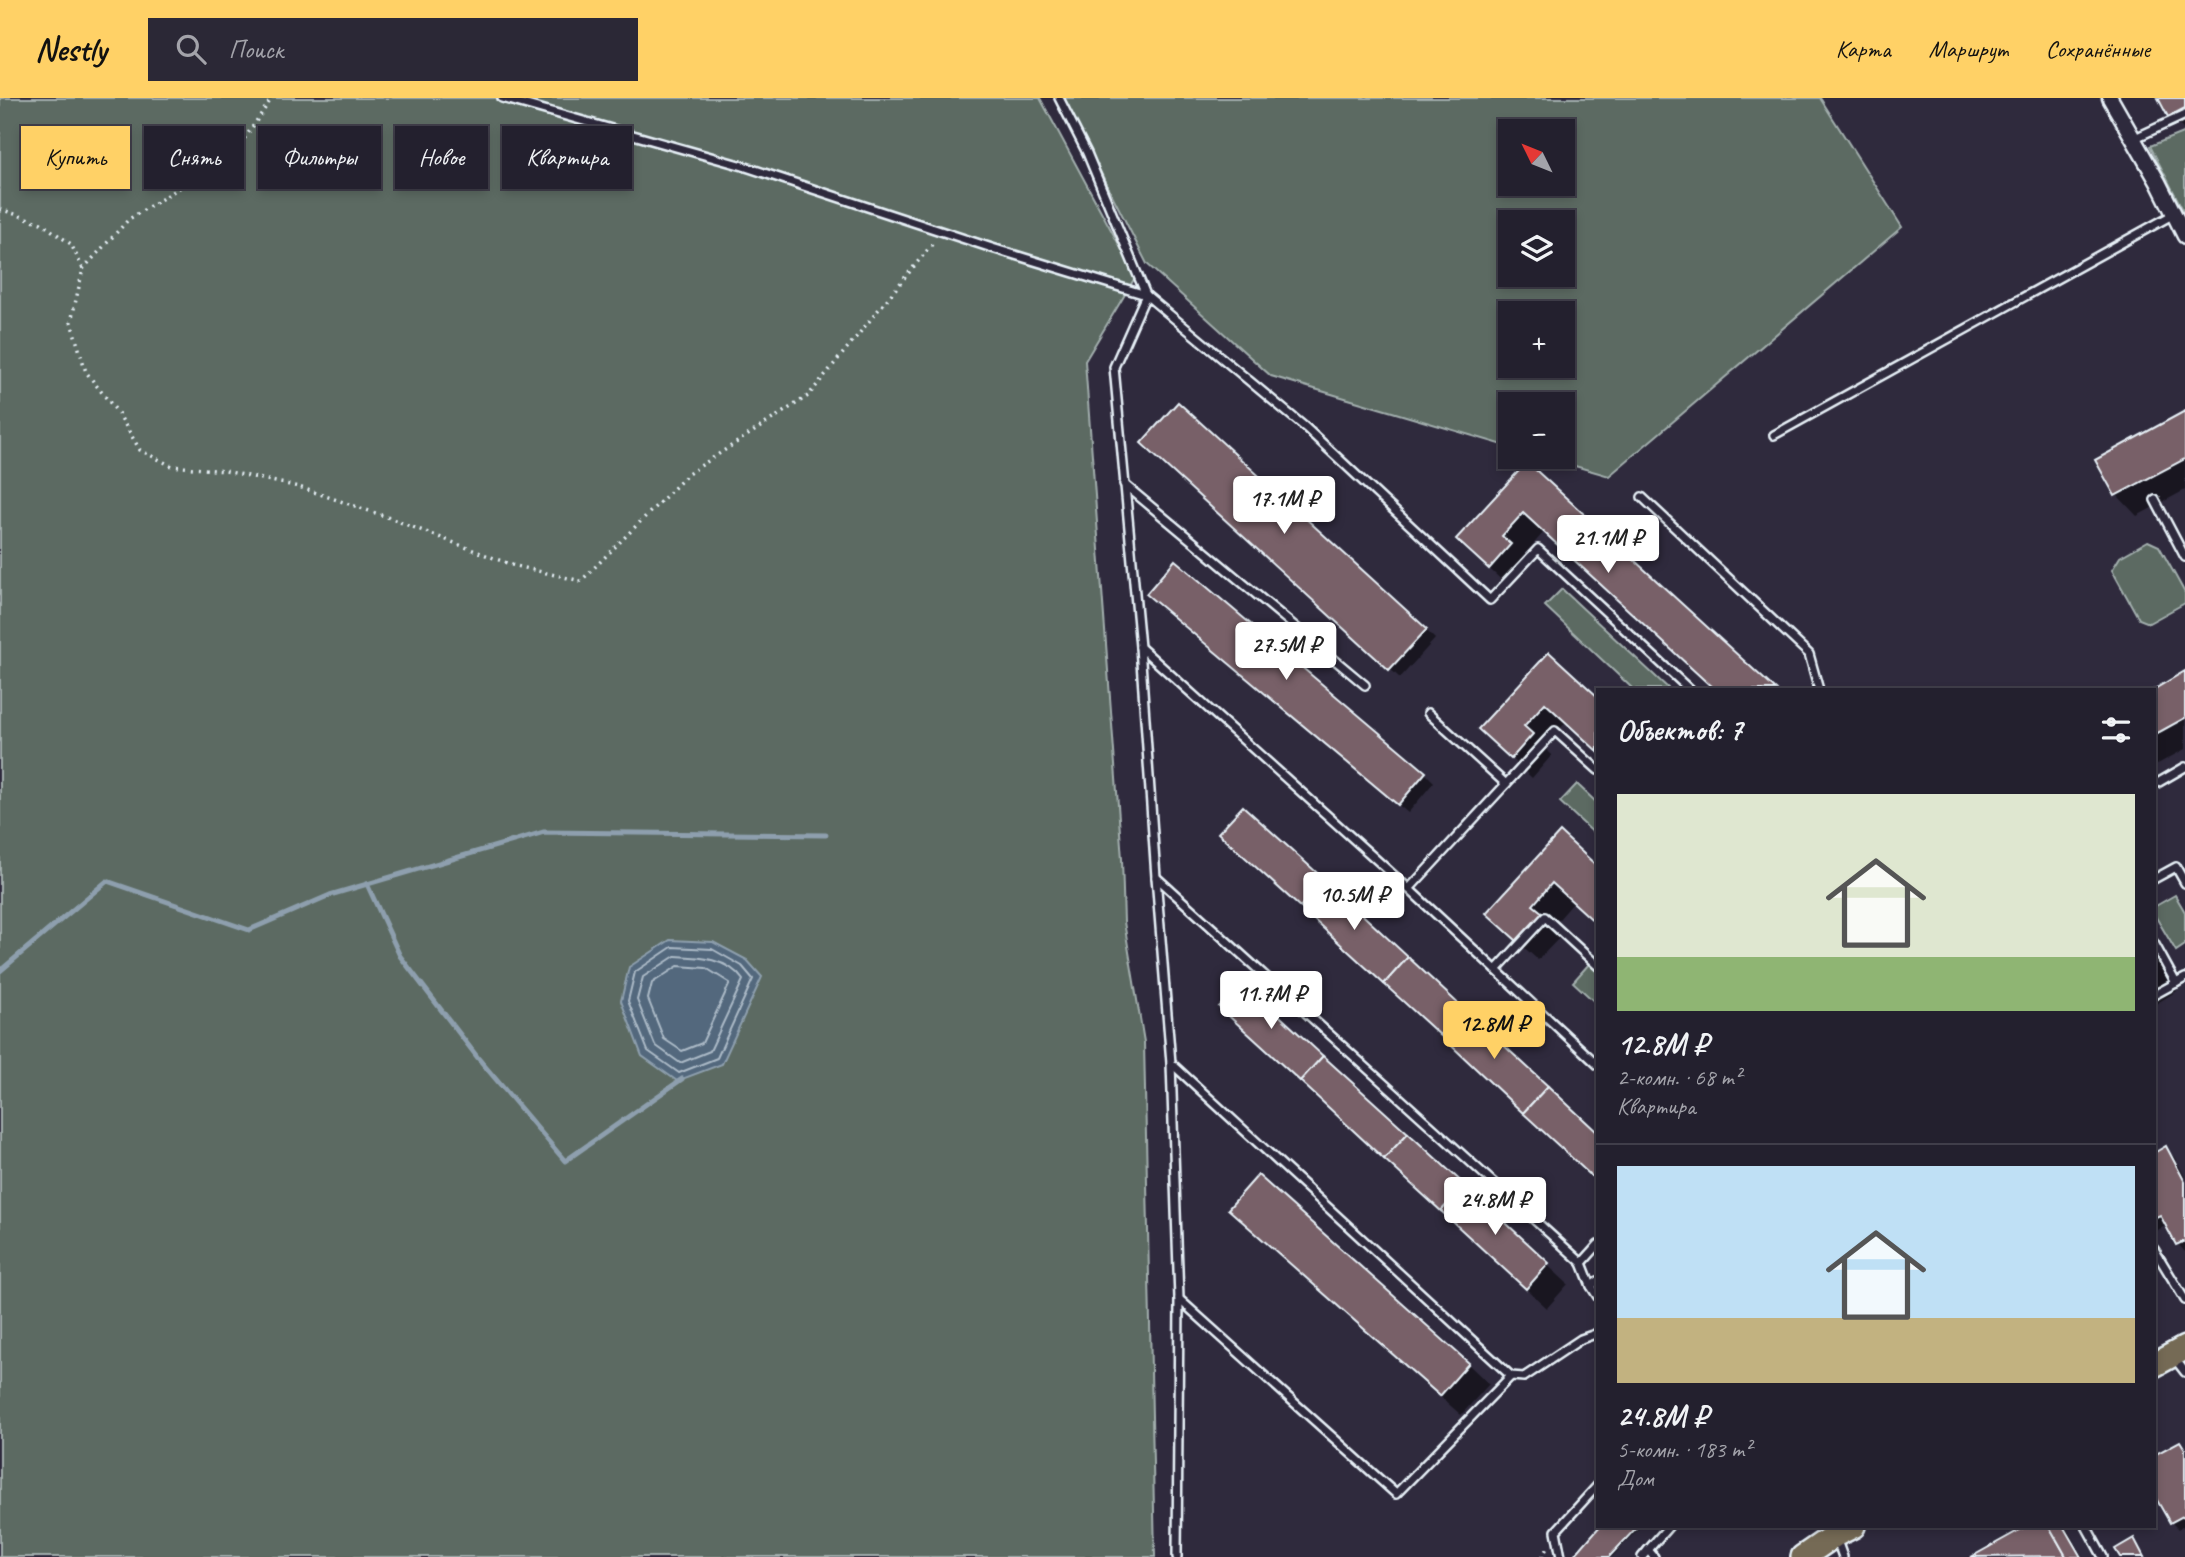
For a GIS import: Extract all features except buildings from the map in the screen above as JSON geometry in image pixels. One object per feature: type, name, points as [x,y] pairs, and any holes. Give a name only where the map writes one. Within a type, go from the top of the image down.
[{"type":"main road","points":[[1803,1557],[1838,1529]]},
{"type":"street","points":[[2110,98],[2185,236]]},
{"type":"lane","points":[[502,98],[743,166],[942,232],[1146,295],[1306,428],[1490,600],[1538,549],[1688,688]]},
{"type":"lane","points":[[1059,98],[1087,153],[1146,295],[1114,367],[1140,647],[1171,1063],[1180,1299],[1177,1557]]},
{"type":"lane","points":[[2133,139],[2185,115]]},
{"type":"lane","points":[[1774,435],[2174,214]]},
{"type":"lane","points":[[1123,483],[1365,685]]},
{"type":"lane","points":[[1642,497],[1809,654],[1818,688]]},
{"type":"lane","points":[[2155,500],[2185,557]]},
{"type":"lane","points":[[1140,647],[1409,889],[1596,1063]]},
{"type":"lane","points":[[1428,713],[1506,784]]},
{"type":"lane","points":[[1409,889],[1555,731],[1596,768]]},
{"type":"lane","points":[[2156,784],[2185,767]]},
{"type":"lane","points":[[2156,878],[2176,867],[2185,883]]},
{"type":"lane","points":[[1156,877],[1582,1263],[1594,1284]]},
{"type":"lane","points":[[1496,970],[1545,917],[1596,964]]},
{"type":"lane","points":[[2156,947],[2176,983]]},
{"type":"lane","points":[[2156,994],[2185,978]]},
{"type":"lane","points":[[1171,1063],[1511,1376],[1524,1377],[1581,1339],[1596,1334]]},
{"type":"lane","points":[[1582,1263],[1596,1247]]},
{"type":"lane","points":[[2156,1252],[2185,1300]]},
{"type":"lane","points":[[1180,1299],[1396,1494],[1511,1376]]},
{"type":"lane","points":[[1561,1557],[1556,1531],[1596,1487]]},
{"type":"lane","points":[[1642,1557],[1667,1528]]},
{"type":"lane","points":[[2087,1528],[2103,1557]]},
{"type":"lane","points":[[1838,1529],[1843,1557]]},
{"type":"lane","points":[[1648,1550],[1654,1557]]},
{"type":"path","points":[[272,98],[234,154],[129,219],[83,269],[71,322],[86,372],[118,413],[140,450],[172,466],[225,471],[299,487],[512,565],[581,581],[688,474],[808,396],[942,232]]},
{"type":"path","points":[[0,209],[41,223],[71,244],[83,269]]},
{"type":"green space","points":[[0,98],[1040,98],[1136,276],[1085,361],[1122,859],[1124,922],[1144,1042],[1155,1557],[0,1557]]},
{"type":"green space","points":[[1063,98],[1820,98],[1902,227],[1609,476],[1575,466],[1575,392],[1498,392],[1498,443],[1271,376],[1147,264]]},
{"type":"green space","points":[[2185,132],[2185,214],[2150,146]]},
{"type":"green space","points":[[2148,541],[2159,546],[2185,593],[2185,603],[2149,623],[2139,619],[2112,570],[2120,557]]},
{"type":"green space","points":[[1562,589],[1668,688],[1632,688],[1545,606]]},
{"type":"green space","points":[[1577,784],[1596,802],[1596,835],[1560,802]]},
{"type":"green space","points":[[2175,895],[2185,912],[2185,945],[2176,951],[2156,917],[2156,906]]},
{"type":"green space","points":[[1589,964],[1596,970],[1596,1003],[1573,982]]},
{"type":"water","points":[[670,940],[713,942],[747,960],[762,977],[722,1064],[677,1081],[642,1056],[621,1001],[629,967]]},
{"type":"waterway","points":[[0,971],[107,881],[249,930],[330,895],[544,832],[826,835]]},
{"type":"waterway","points":[[367,884],[400,956],[478,1058],[565,1161],[682,1079]]}]
